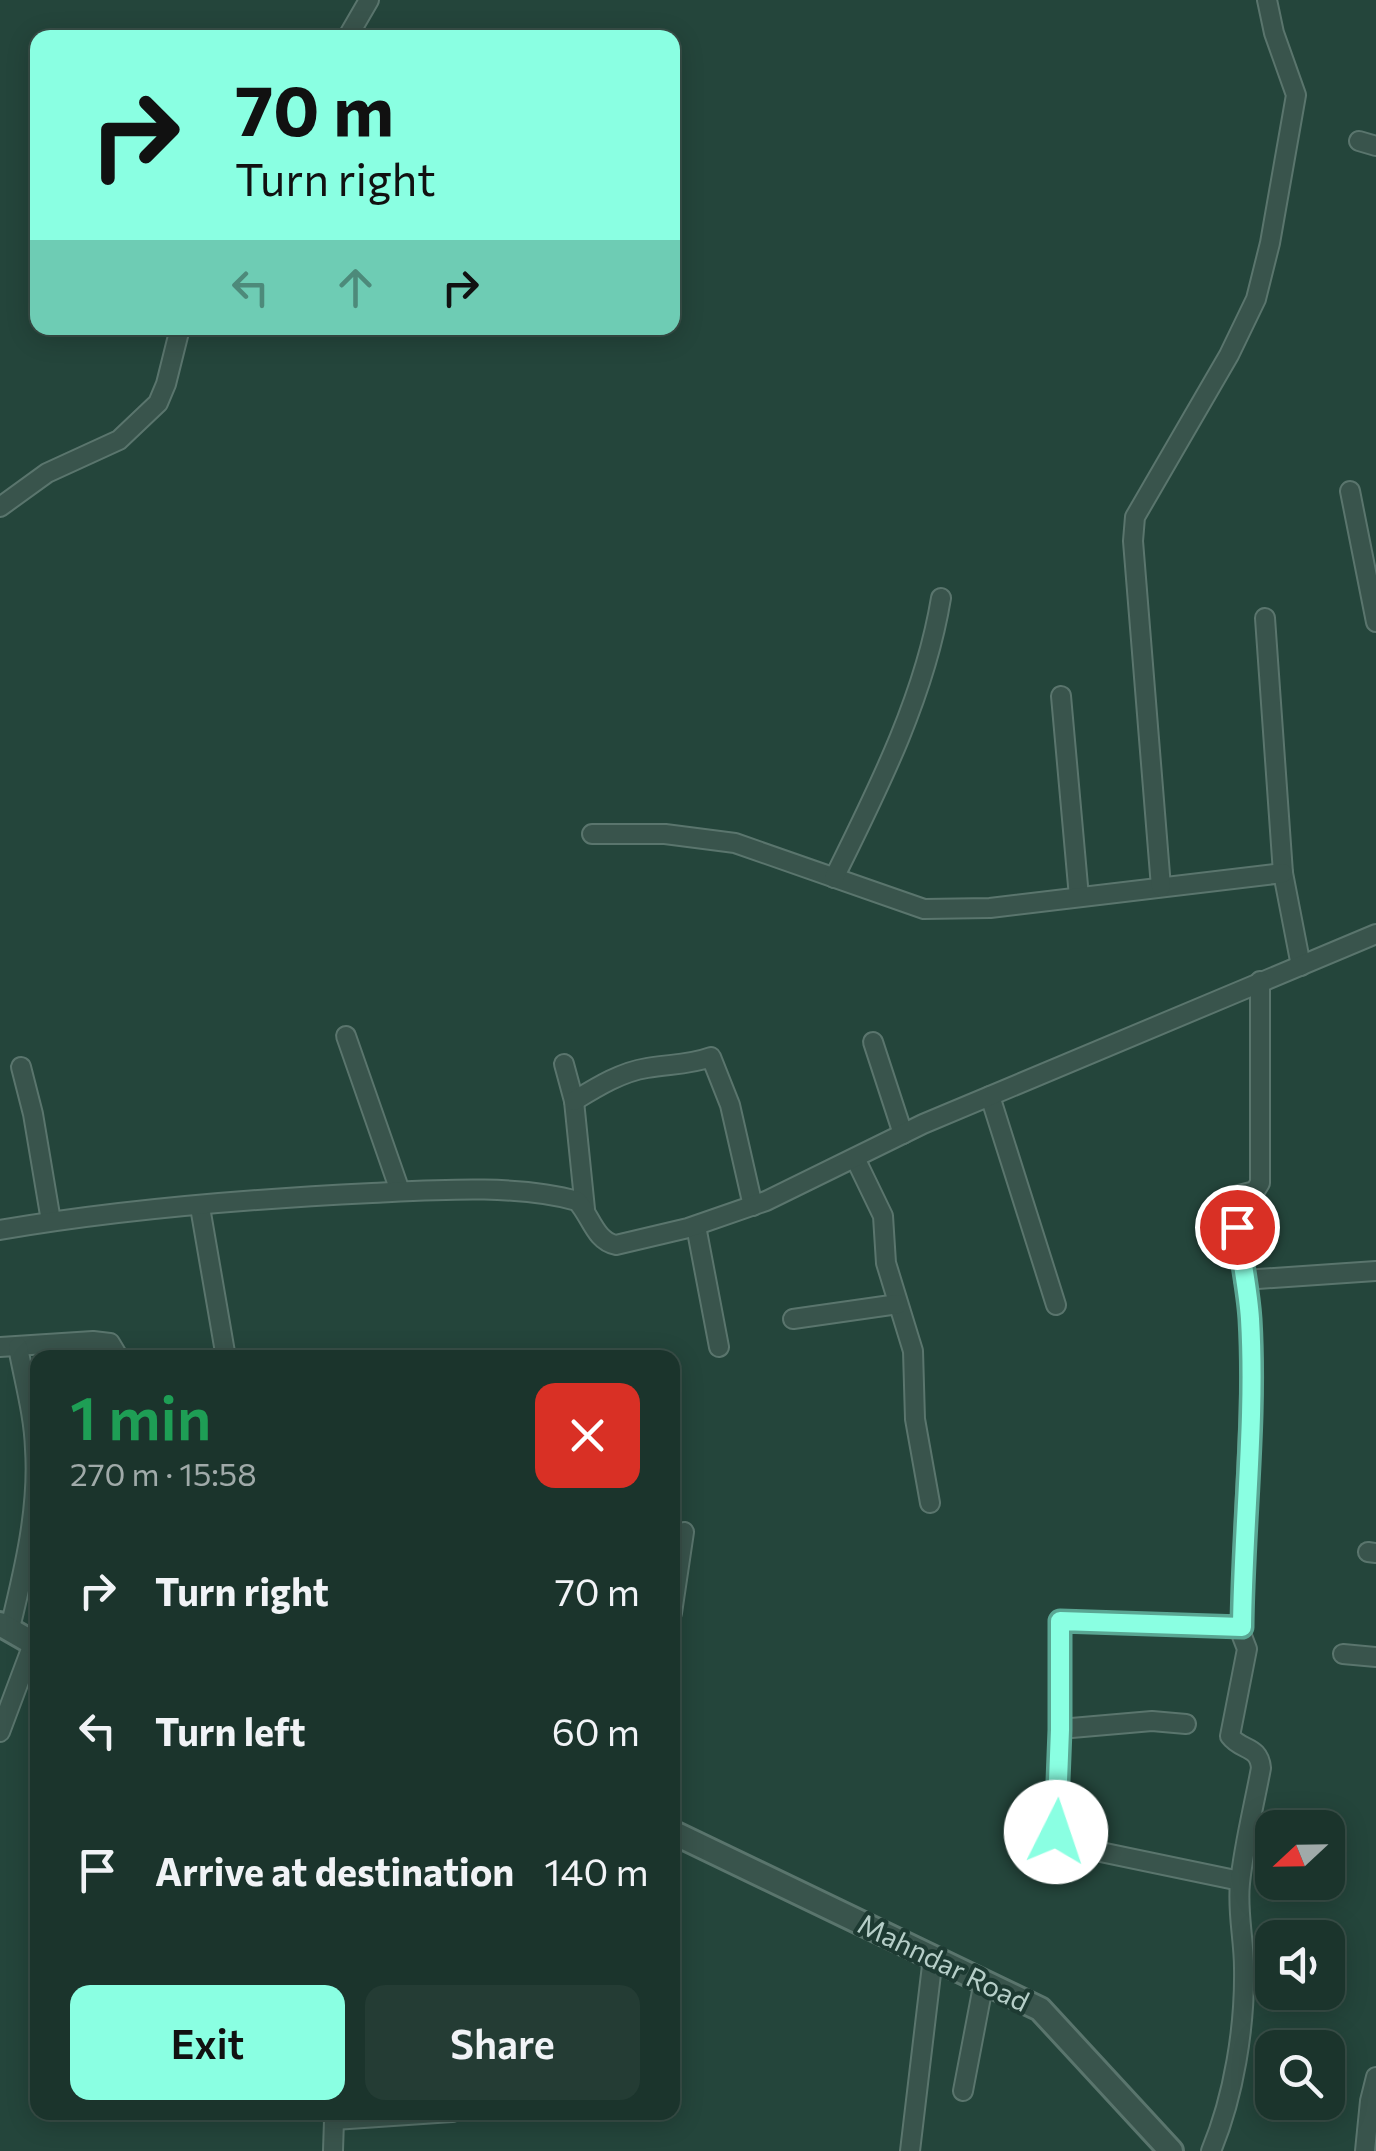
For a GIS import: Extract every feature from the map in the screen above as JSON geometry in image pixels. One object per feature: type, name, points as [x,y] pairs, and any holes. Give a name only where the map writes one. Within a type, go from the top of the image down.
[{"type":"street","points":[[351,30],[369,0]]},
{"type":"street","points":[[1161,887],[1133,541],[1135,517],[1230,355],[1256,299],[1296,96],[1266,0]]},
{"type":"street","points":[[0,507],[47,473],[119,440],[158,402],[178,335]]},
{"type":"street","points":[[1350,491],[1376,622]]},
{"type":"street","points":[[834,878],[874,798],[921,679],[941,598]]},
{"type":"street","points":[[1264,618],[1284,872],[1300,966]]},
{"type":"street","points":[[1061,696],[1079,897]]},
{"type":"street","points":[[592,834],[666,834],[735,843],[924,909],[990,908],[1284,872]]},
{"type":"street","points":[[0,1230],[275,1197],[451,1188],[578,1201],[599,1236],[606,1244],[616,1246],[696,1226],[752,1206],[990,1096],[1376,934]]},
{"type":"street","points":[[1212,2151],[1241,2026],[1244,1966],[1238,1918],[1240,1881],[1261,1768],[1260,1757],[1254,1750],[1234,1742],[1230,1736],[1246,1649],[1242,1627],[1242,1544],[1251,1414],[1250,1316],[1233,1200],[1255,1191],[1260,1183],[1260,980]]},
{"type":"street","points":[[346,1036],[400,1191]]},
{"type":"street","points":[[873,1042],[903,1134]]},
{"type":"street","points":[[574,1101],[608,1080],[642,1068],[692,1064],[711,1057],[730,1105],[752,1206]]},
{"type":"street","points":[[564,1064],[574,1101],[585,1210]]},
{"type":"street","points":[[21,1067],[51,1221]]},
{"type":"street","points":[[990,1096],[1056,1305]]},
{"type":"street","points":[[854,1158],[883,1216],[886,1263],[913,1352],[916,1419],[930,1503]]},
{"type":"street","points":[[200,1206],[225,1350]]},
{"type":"street","points":[[696,1226],[719,1347]]},
{"type":"street","points":[[1244,1280],[1376,1271]]},
{"type":"street","points":[[792,1319],[898,1304]]},
{"type":"street","points":[[30,1428],[9,1347],[92,1341],[110,1344],[114,1350]]},
{"type":"street","points":[[30,1528],[25,1567],[5,1626],[30,1642]]},
{"type":"street","points":[[680,1559],[684,1532]]},
{"type":"street","points":[[1240,1881],[1059,1842],[1056,1832],[1060,1621],[1242,1627]]},
{"type":"street","points":[[1343,1654],[1376,1657]]},
{"type":"street","points":[[0,1732],[30,1657]]},
{"type":"street","points":[[1060,1730],[1152,1722],[1186,1724]]},
{"type":"street","name":"Mahndar Road","points":[[680,1836],[1040,2009],[1171,2151]]},
{"type":"street","points":[[910,2151],[933,1957]]},
{"type":"street","points":[[963,2091],[984,1982]]},
{"type":"street","points":[[1365,2151],[1376,2077]]},
{"type":"street","points":[[332,2120],[333,2151]]},
{"type":"route","points":[[1056,1832],[1060,1621],[1242,1627],[1242,1544],[1251,1414],[1250,1316],[1237,1227]]}]
